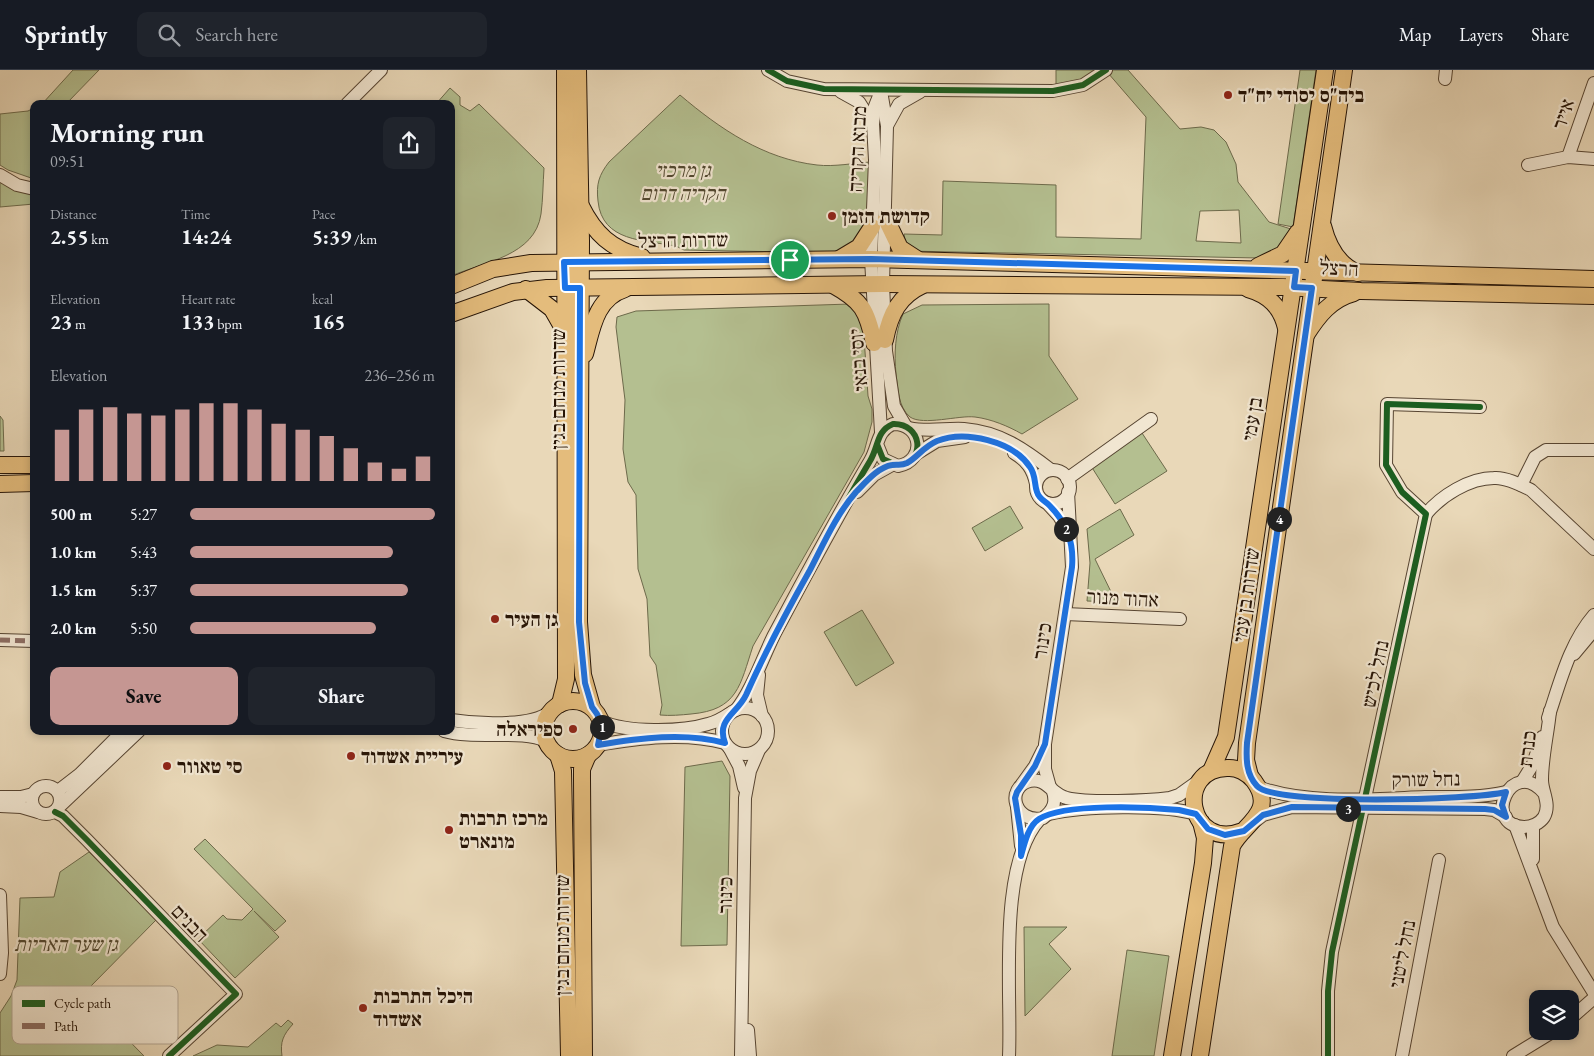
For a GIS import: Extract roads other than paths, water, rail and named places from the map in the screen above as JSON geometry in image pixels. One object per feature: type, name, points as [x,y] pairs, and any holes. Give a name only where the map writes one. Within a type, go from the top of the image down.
[{"type":"main road","points":[[554,70],[557,132],[564,179]]},
{"type":"main road","name":"שדרות מנחם בגין","points":[[565,70],[564,179],[572,262],[572,288],[579,375],[579,622],[583,676],[592,707]]},
{"type":"main road","name":"שדרות מנחם בגין","points":[[572,262],[580,204],[578,70]]},
{"type":"main road","points":[[579,146],[585,112],[587,70]]},
{"type":"main road","name":"בן עמי","points":[[1206,775],[1226,737],[1325,70]]},
{"type":"main road","points":[[1315,272],[1344,70]]},
{"type":"main road","points":[[580,204],[592,226],[606,242],[621,250],[661,262]]},
{"type":"main road","points":[[1252,268],[1283,254],[1296,236],[1303,220]]},
{"type":"main road","points":[[1322,220],[1326,235],[1338,258],[1344,266],[1360,273]]},
{"type":"main road","points":[[837,260],[859,247],[879,223],[900,248],[919,260]]},
{"type":"main road","name":"שדרות הרצל","points":[[455,285],[502,267],[572,262],[919,260]]},
{"type":"main road","name":"הרצל","points":[[919,260],[1252,268],[1295,279],[1312,288],[1361,291],[1594,296]]},
{"type":"main road","name":"הרצל","points":[[877,284],[1241,287],[1295,279],[1315,272],[1594,279]]},
{"type":"main road","name":"שדרות בן עמי","points":[[1200,1056],[1232,846],[1248,827],[1260,806],[1246,760],[1247,743],[1315,272]]},
{"type":"main road","points":[[833,284],[850,294],[864,308],[880,341]]},
{"type":"main road","points":[[455,312],[526,290],[877,284]]},
{"type":"main road","points":[[880,341],[899,302],[924,285]]},
{"type":"main road","points":[[1241,287],[1260,293],[1276,304],[1287,330]]},
{"type":"main road","name":"שדרות מנחם בגין","points":[[555,708],[566,679],[565,332],[572,288]]},
{"type":"main road","points":[[579,375],[599,310],[615,294],[631,288]]},
{"type":"main road","points":[[526,290],[552,309],[565,332]]},
{"type":"main road","points":[[1304,339],[1319,316],[1332,303],[1348,294],[1361,291]]},
{"type":"main road","points":[[0,465],[30,465]]},
{"type":"main road","points":[[0,484],[30,483]]},
{"type":"main road","points":[[576,701],[592,707],[601,721],[602,733],[593,750],[573,759],[558,755],[546,741],[544,726],[555,708],[576,701]]},
{"type":"main road","name":"שדרות מנחם בגין","points":[[584,1056],[582,769],[593,750]]},
{"type":"main road","name":"שדרות מנחם בגין","points":[[558,755],[563,772],[569,1056]]},
{"type":"main road","points":[[1172,1056],[1204,863],[1205,838],[1198,818],[1194,796],[1206,775],[1231,768],[1254,782]]},
{"type":"main road","points":[[1198,818],[1216,833],[1235,834],[1248,827]]},
{"type":"street","points":[[351,100],[381,70]]},
{"type":"street","points":[[768,70],[792,83],[837,90],[881,91],[1059,91],[1083,85],[1106,70]]},
{"type":"street","name":"אייר","points":[[1568,157],[1594,83]]},
{"type":"street","points":[[837,90],[859,102],[873,124]]},
{"type":"street","points":[[887,126],[899,104],[912,95],[926,90]]},
{"type":"street","name":"מבוא הקריה","points":[[879,223],[873,124],[875,106],[881,91]]},
{"type":"street","name":"מבוא הקריה","points":[[877,284],[879,223],[887,126],[881,91]]},
{"type":"street","name":"אייר","points":[[1528,165],[1568,157],[1594,159]]},
{"type":"street","points":[[0,175],[17,185],[30,188]]},
{"type":"street","name":"יוסי בנאי","points":[[877,284],[880,341],[879,438]]},
{"type":"street","name":"יוסי בנאי","points":[[880,341],[894,406],[907,426]]},
{"type":"street","points":[[1480,407],[1387,404],[1386,465],[1402,492],[1426,514],[1434,504],[1467,484],[1494,478],[1521,484],[1537,495],[1594,549]]},
{"type":"street","points":[[1067,478],[1151,419]]},
{"type":"street","points":[[727,745],[722,728],[744,699],[766,651],[842,509],[874,454],[879,438],[894,424],[987,432],[1015,443],[1051,470],[1061,472],[1067,478],[1068,492],[1061,502],[1047,503],[1037,494],[1032,469],[1025,460],[1004,447],[979,438],[943,439],[916,454],[904,464],[892,465],[874,475],[842,509]]},
{"type":"street","points":[[907,426],[918,441],[916,454]]},
{"type":"street","points":[[879,438],[883,459],[892,465]]},
{"type":"street","points":[[1521,484],[1535,457],[1546,450],[1594,450]]},
{"type":"street","points":[[1036,484],[1040,476],[1051,470]]},
{"type":"street","name":"כינור","points":[[1051,788],[1045,770],[1045,744],[1072,567],[1073,545],[1068,492]]},
{"type":"street","name":"כינור","points":[[1047,503],[1059,516],[1073,545]]},
{"type":"street","name":"נחל לכיש","points":[[1328,1056],[1330,970],[1363,804],[1426,514]]},
{"type":"street","name":"אהוד מנור","points":[[1065,614],[1180,619]]},
{"type":"street","name":"כנרת","points":[[1522,782],[1533,764],[1560,678],[1579,635],[1594,615]]},
{"type":"street","name":"כנרת","points":[[1570,658],[1594,630]]},
{"type":"street","points":[[0,640],[30,641]]},
{"type":"street","points":[[593,750],[636,739],[696,738],[727,745],[742,754],[749,754],[759,750],[767,740],[768,733],[767,725],[762,716],[757,686],[766,651]]},
{"type":"street","points":[[455,720],[522,721],[541,718],[555,708]]},
{"type":"street","points":[[601,721],[627,728],[689,728],[708,724],[733,712],[752,709],[762,716]]},
{"type":"street","name":"כנרת","points":[[1550,711],[1542,779],[1547,805],[1543,818],[1534,826],[1534,872],[1538,891],[1553,927],[1594,993]]},
{"type":"street","points":[[455,733],[475,736],[534,735],[546,741]]},
{"type":"street","points":[[58,791],[80,774],[119,735]]},
{"type":"street","points":[[0,806],[21,806],[48,814],[57,809],[135,735]]},
{"type":"street","name":"כינור","points":[[1021,786],[1035,766],[1045,744]]},
{"type":"street","name":"כינור","points":[[727,745],[739,766],[745,798]]},
{"type":"street","name":"כינור","points":[[741,1056],[744,962],[745,798],[750,771],[759,750]]},
{"type":"street","points":[[1021,856],[1015,798],[1021,786],[1026,782],[1039,780],[1061,796],[1079,800],[1162,799],[1179,795],[1206,775]]},
{"type":"street","name":"נחל שורק","points":[[1254,782],[1275,794],[1363,804],[1494,810],[1511,821]]},
{"type":"street","name":"כנרת","points":[[1534,872],[1502,805],[1506,792],[1515,784],[1522,782],[1534,784],[1544,792]]},
{"type":"street","points":[[0,796],[21,797],[33,794],[42,786],[51,786],[58,791],[60,799],[57,809]]},
{"type":"street","points":[[1012,1056],[1011,913],[1021,856],[1028,835],[1055,802],[1051,788]]},
{"type":"street","name":"נחל שורק","points":[[1248,827],[1263,815],[1292,807],[1483,796],[1506,792]]},
{"type":"street","points":[[33,794],[32,802],[38,812]]},
{"type":"street","points":[[1017,807],[1024,816],[1030,819],[1085,809],[1179,810],[1198,818]]},
{"type":"street","name":"הבנים","points":[[57,809],[236,994],[169,1056]]},
{"type":"street","points":[[1511,821],[1534,826]]},
{"type":"street","name":"נחל ליטני","points":[[1402,1056],[1439,860]]},
{"type":"street","points":[[0,895],[2,953],[0,974]]},
{"type":"street","name":"כינור","points":[[744,962],[750,1056]]},
{"type":"street","points":[[1579,1010],[1594,998]]},
{"type":"street","points":[[1513,1056],[1539,1040]]},
{"type":"place","name":"ביה\"ס יסודי יח\"ד","points":[[1228,95]]},
{"type":"place","name":"קדושת הזמן","points":[[832,216]]},
{"type":"place","name":"גן העיר","points":[[495,619]]},
{"type":"place","name":"ספיראלה","points":[[573,729]]},
{"type":"place","name":"עיריית אשדוד","points":[[351,756]]},
{"type":"place","name":"סי טאוור","points":[[167,766]]},
{"type":"place","name":"מרכז תרבות מונארט","points":[[449,830]]},
{"type":"place","name":"היכל התרבות אשדוד","points":[[363,1008]]},
{"type":"park label","name":"גן מרכזי הקריה דרום","points":[[683,182]]},
{"type":"park label","name":"גן שער האריות","points":[[66,944]]}]
